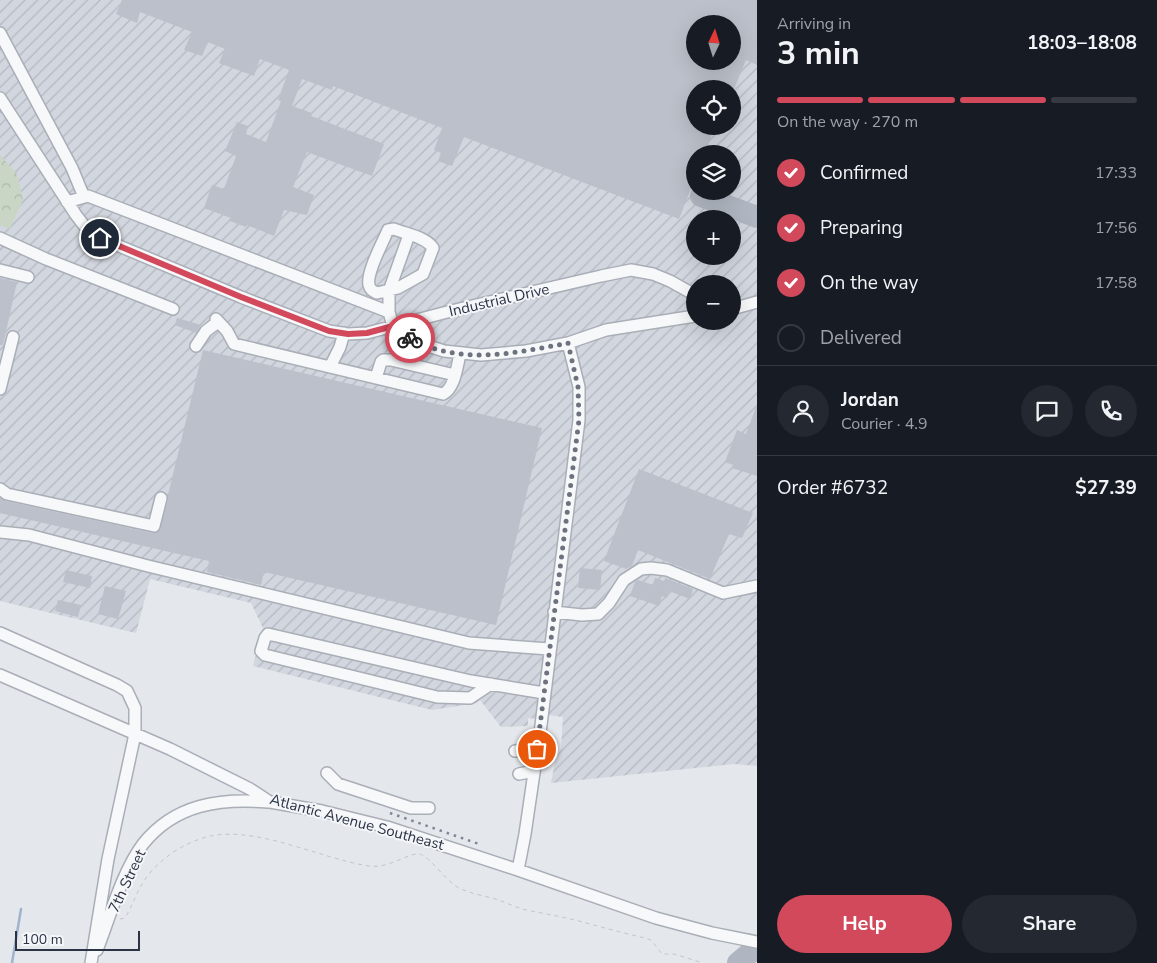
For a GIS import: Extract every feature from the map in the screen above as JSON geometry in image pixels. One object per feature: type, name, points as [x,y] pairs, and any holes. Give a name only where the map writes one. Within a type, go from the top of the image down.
[{"type":"street","points":[[0,33],[72,168],[84,197]]},
{"type":"street","name":"Industrial Drive","points":[[0,98],[67,202],[86,228],[100,238],[225,296],[329,331],[367,333],[582,280],[631,270],[653,274],[686,290]]},
{"type":"street","points":[[67,202],[88,196],[389,312]]},
{"type":"street","points":[[394,229],[409,235],[430,243],[433,248],[423,274],[389,291],[377,293],[371,290],[368,284],[370,272],[388,230],[394,229]]},
{"type":"street","points":[[409,235],[389,291],[389,312],[393,326],[419,343],[444,351],[460,354],[499,354],[568,343],[606,330],[686,317]]},
{"type":"street","points":[[0,238],[51,261],[173,310]]},
{"type":"street","points":[[0,270],[28,277]]},
{"type":"street","points":[[741,306],[757,302]]},
{"type":"street","points":[[196,346],[215,322],[227,331],[234,344],[443,394],[449,389],[455,375],[460,354]]},
{"type":"street","points":[[330,367],[340,347],[344,333]]},
{"type":"street","points":[[0,389],[13,338]]},
{"type":"street","points":[[518,870],[537,749],[579,409],[578,387],[568,343]]},
{"type":"street","points":[[376,378],[383,360],[391,360],[455,375]]},
{"type":"street","points":[[0,488],[7,494],[154,526],[162,498]]},
{"type":"street","points":[[0,532],[29,535],[148,566],[469,643],[550,649]]},
{"type":"street","points":[[554,612],[582,615],[598,614],[609,603],[624,580],[641,569],[667,570],[724,593],[757,586]]},
{"type":"street","points":[[0,633],[117,685],[126,691],[135,708],[135,734],[108,859],[91,963]]},
{"type":"street","points":[[491,684],[470,698],[437,698],[265,655],[261,651],[268,634],[491,684],[544,693]]},
{"type":"street","name":"Atlantic Avenue Southeast","points":[[0,675],[205,766],[250,789],[270,802],[322,811],[386,827],[656,918],[712,933],[757,942]]},
{"type":"street","points":[[515,751],[537,749]]},
{"type":"street","points":[[519,774],[534,771]]},
{"type":"street","points":[[340,772],[328,773],[338,784],[412,808],[428,808]]},
{"type":"street","points":[[518,799],[530,798]]},
{"type":"street","name":"7th Street","points":[[91,963],[130,866],[143,844],[160,828],[190,809],[208,803],[231,800],[270,802]]},
{"type":"path","points":[[116,921],[118,918],[125,918],[144,881],[176,850],[202,838],[225,833],[274,841],[335,858],[378,867],[389,865],[414,854],[420,854],[446,880],[459,888],[532,911],[645,938],[651,940],[662,954],[674,954],[703,963]]},
{"type":"shaded area","points":[[0,0],[757,0],[757,766],[734,764],[551,783],[555,762],[561,748],[563,717],[541,714],[539,719],[528,718],[528,726],[501,727],[480,700],[477,703],[432,710],[253,666],[263,628],[251,603],[150,579],[136,633],[0,601]]},
{"type":"green space","points":[[0,155],[17,174],[23,200],[10,229],[0,225]]},
{"type":"building","points":[[122,0],[757,0],[757,65],[746,60],[738,80],[686,80],[686,135],[712,135],[708,145],[686,145],[686,200],[679,219],[464,137],[452,166],[438,161],[441,153],[434,150],[442,128],[333,86],[332,90],[302,79],[292,106],[312,113],[311,116],[384,144],[372,176],[307,152],[293,187],[314,195],[307,215],[284,210],[274,236],[247,225],[246,227],[230,221],[231,218],[204,208],[212,185],[224,189],[236,156],[225,151],[237,122],[248,126],[246,134],[266,142],[281,101],[278,100],[289,70],[260,59],[254,76],[219,63],[225,49],[208,42],[202,56],[184,50],[192,32],[140,12],[137,23],[116,14]]},
{"type":"building","points":[[0,278],[17,282],[3,345],[0,345]]},
{"type":"building","points":[[177,318],[201,325],[196,333],[175,325]]},
{"type":"building","points":[[203,350],[542,428],[496,625],[264,572],[261,585],[207,572],[209,561],[0,513],[0,498],[5,501],[152,533],[159,531]]},
{"type":"building","points":[[756,407],[757,476],[732,468],[733,465],[725,462],[737,430],[746,434]]},
{"type":"building","points":[[639,469],[753,513],[742,538],[729,534],[710,579],[638,550],[632,566],[626,569],[604,561]]},
{"type":"building","points":[[580,568],[602,570],[600,590],[578,588]]},
{"type":"building","points":[[66,570],[92,576],[90,588],[63,582]]},
{"type":"building","points":[[655,578],[664,581],[665,578],[693,589],[690,599],[669,591],[667,598],[662,596],[659,606],[630,596],[635,582],[638,580],[653,585]]},
{"type":"building","points":[[105,586],[126,591],[118,619],[98,614]]},
{"type":"building","points":[[58,600],[81,605],[78,617],[55,611]]},
{"type":"waterway","points":[[12,963],[21,909]]},
{"type":"taxiway","points":[[712,200],[757,217]]},
{"type":"taxiway","points":[[738,963],[757,947]]},
{"type":"railway","points":[[390,813],[479,844]]},
{"type":"way so far","points":[[410,338],[444,351],[481,356],[526,351],[568,343],[578,387],[580,402],[579,420],[537,749]]},
{"type":"route","points":[[100,238],[241,297],[329,331],[348,334],[367,333],[393,326],[410,338]]}]
